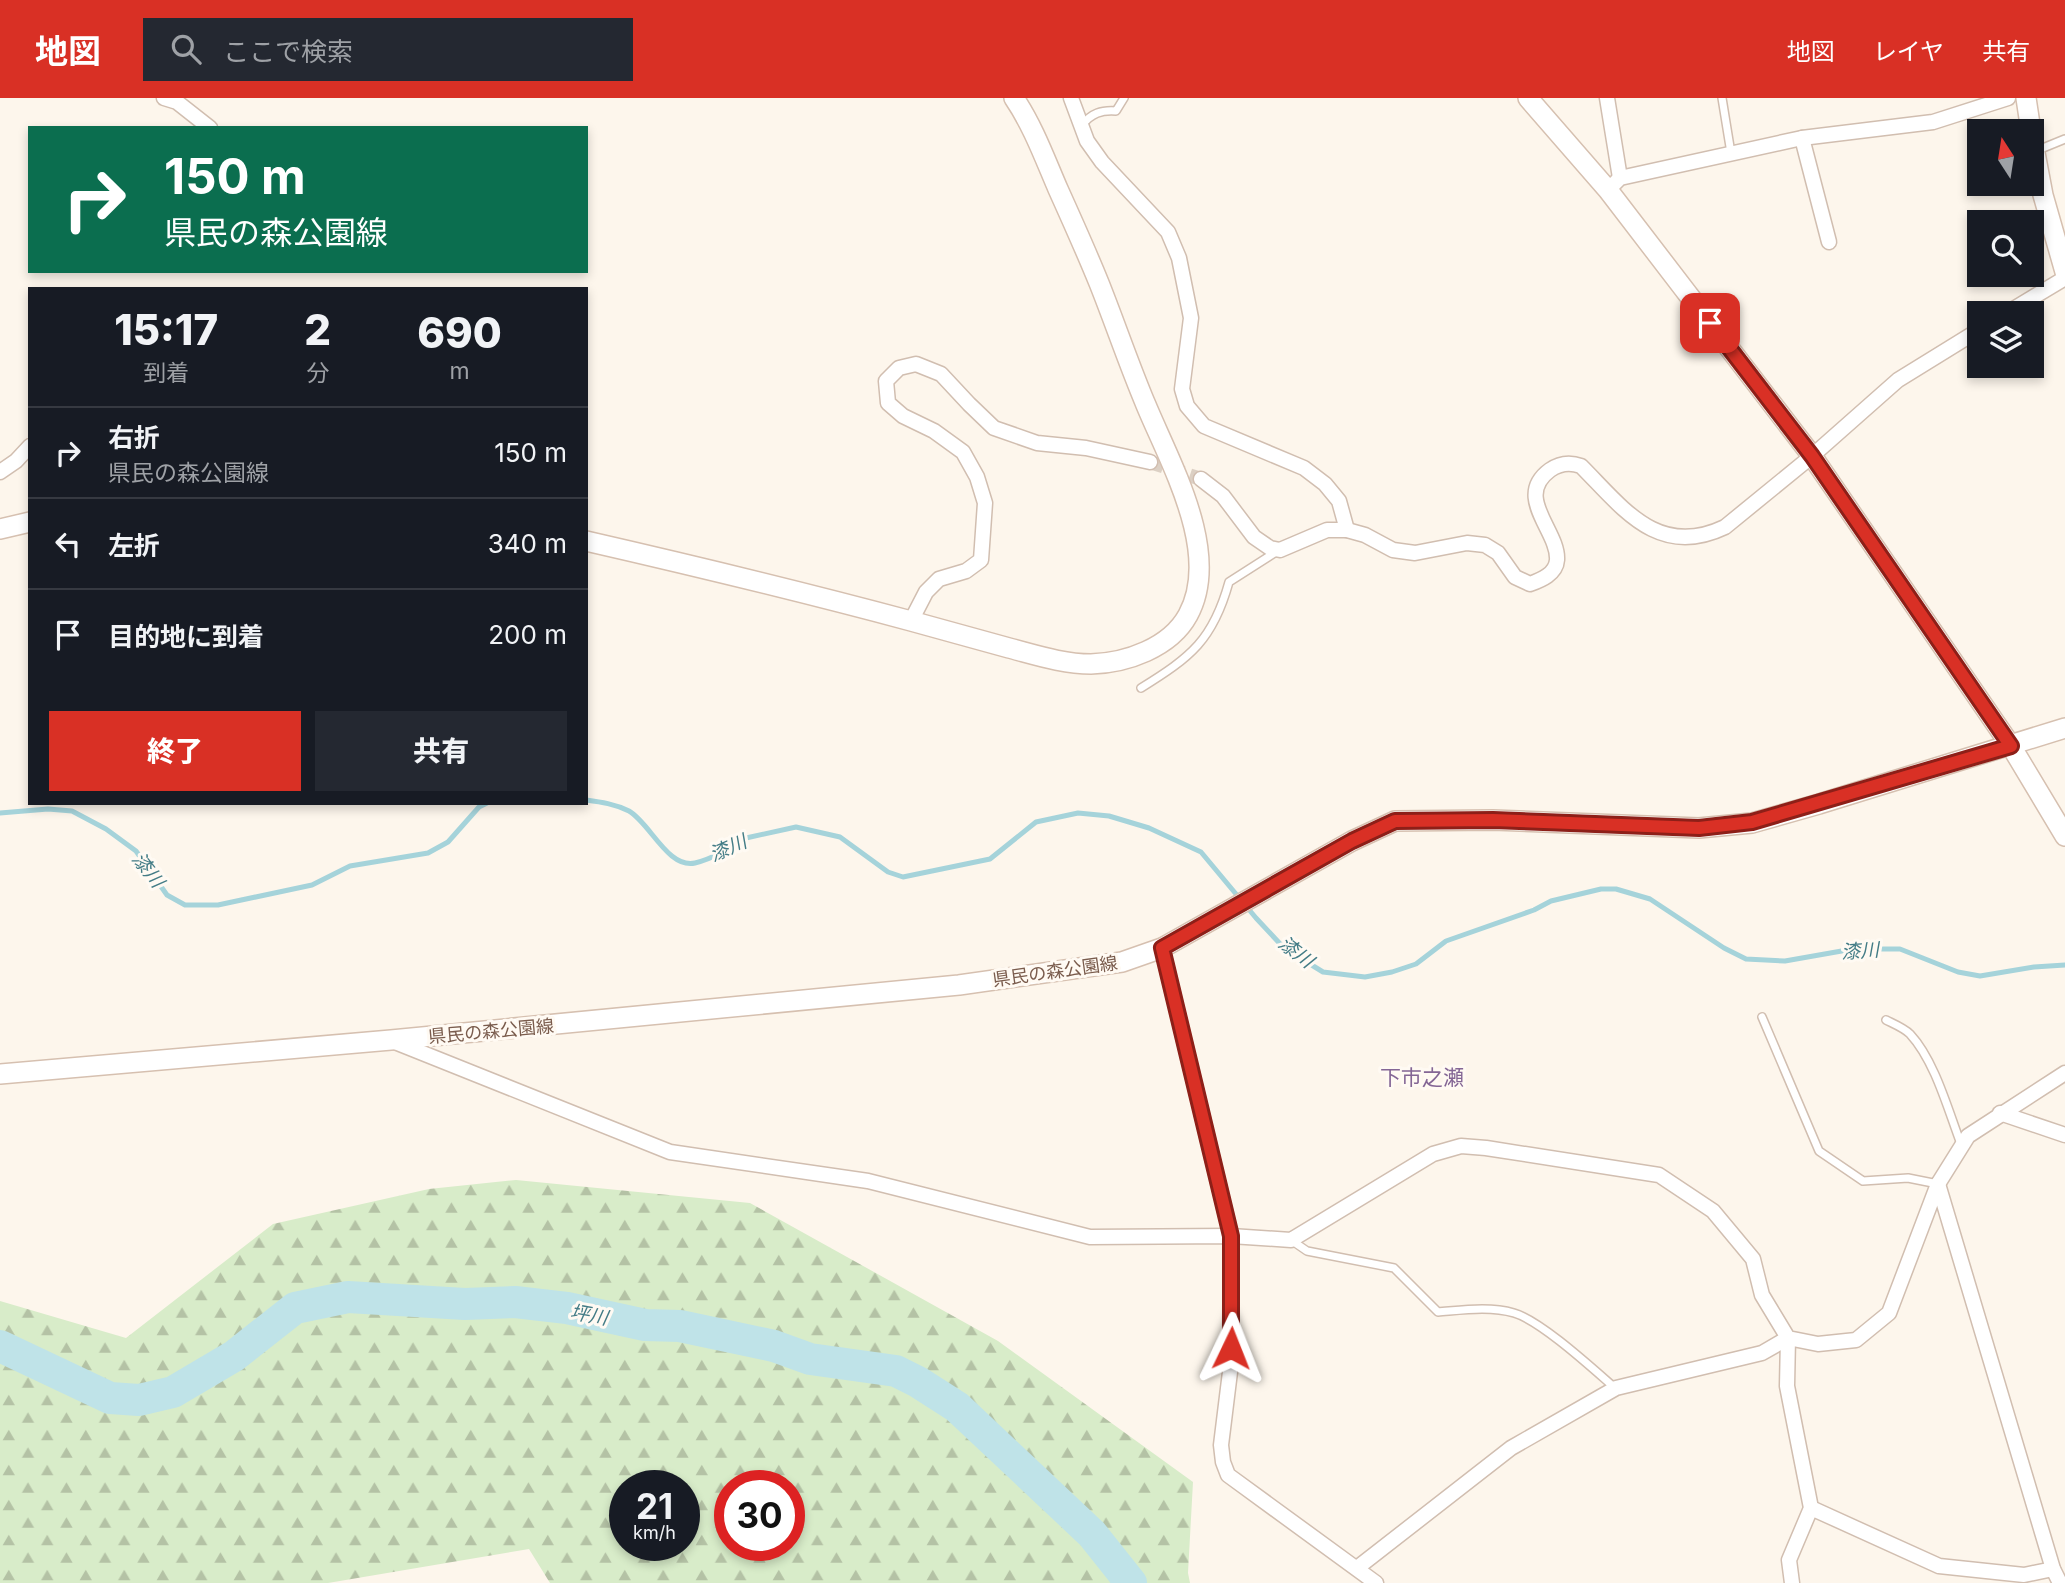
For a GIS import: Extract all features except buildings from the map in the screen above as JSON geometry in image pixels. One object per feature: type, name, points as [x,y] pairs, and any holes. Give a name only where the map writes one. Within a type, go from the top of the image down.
[{"type":"street","points":[[164,98],[177,102],[207,126]]},
{"type":"street","points":[[588,541],[911,621],[1055,661],[1088,664],[1115,662],[1158,645],[1176,632],[1188,615],[1196,594],[1199,572],[1190,512],[1089,260],[1038,142],[1014,98]]},
{"type":"street","points":[[1070,98],[1087,141],[1102,162],[1168,232],[1179,258],[1191,318],[1182,388],[1187,406],[1204,426],[1304,468],[1314,475],[1339,501],[1347,530]]},
{"type":"street","points":[[1528,98],[1614,184],[1812,456],[2011,746],[2065,836]]},
{"type":"street","points":[[1607,98],[1614,184]]},
{"type":"street","points":[[1614,184],[1731,153],[1802,138],[1933,122],[2008,98]]},
{"type":"street","points":[[2026,98],[2029,119]]},
{"type":"street","points":[[1802,138],[1829,242]]},
{"type":"street","points":[[2044,196],[2065,272]]},
{"type":"street","points":[[2027,301],[2065,278]]},
{"type":"street","points":[[1201,479],[1223,496],[1254,537],[1270,548],[1280,550],[1327,530],[1347,530],[1365,535],[1393,551],[1415,553],[1466,543],[1485,545],[1498,553],[1515,577],[1530,584],[1543,579],[1555,569],[1558,559],[1535,503],[1541,478],[1550,470],[1572,463],[1581,466],[1637,522],[1650,530],[1673,536],[1709,534],[1724,527],[1812,456],[1898,380],[1967,337]]},
{"type":"street","points":[[911,621],[926,592],[939,579],[966,571],[981,560],[985,503],[977,477],[963,452],[934,431],[903,416],[888,403],[886,381],[899,368],[916,364],[941,374],[994,428],[1037,443],[1086,448],[1150,463]]},
{"type":"street","points":[[0,472],[28,448]]},
{"type":"street","points":[[0,529],[28,522]]},
{"type":"street","name":"県民の森公園線","points":[[0,1074],[391,1040],[959,985],[1122,962],[1162,948],[1282,879],[1395,821],[1493,820],[1699,828],[1752,822],[2065,728]]},
{"type":"street","points":[[1162,948],[1231,1236],[1230,1372],[1221,1445],[1223,1462],[1228,1475],[1376,1583]]},
{"type":"street","points":[[391,1040],[670,1152],[868,1181],[1090,1237],[1231,1236],[1291,1240],[1433,1154],[1461,1146],[1658,1175],[1713,1211],[1752,1259],[1762,1295],[1788,1338],[1787,1387],[1811,1508],[1789,1560],[1792,1583]]},
{"type":"street","points":[[1357,1568],[1511,1448],[1616,1388],[1762,1353],[1788,1338],[1818,1344],[1856,1340],[1889,1313],[1938,1184],[1968,1136],[2065,1073]]},
{"type":"street","points":[[2000,1113],[2065,1135]]},
{"type":"street","points":[[1938,1184],[2053,1569],[2060,1583]]},
{"type":"street","points":[[1811,1508],[1939,1566],[2024,1575],[2053,1569]]},
{"type":"lane","points":[[1082,126],[1092,115],[1105,110],[1116,111],[1125,98]]},
{"type":"lane","points":[[1722,98],[1731,153]]},
{"type":"lane","points":[[2044,143],[2065,139]]},
{"type":"lane","points":[[1140,688],[1194,651],[1221,610],[1229,582],[1280,550]]},
{"type":"lane","points":[[1762,1017],[1819,1151],[1863,1181],[1908,1178],[1938,1184]]},
{"type":"lane","points":[[1886,1020],[1909,1032],[1922,1050],[1962,1145]]},
{"type":"lane","points":[[1291,1240],[1307,1251],[1394,1268],[1438,1312],[1485,1309],[1516,1313],[1547,1332],[1616,1388]]},
{"type":"green space","points":[[516,1180],[750,1203],[998,1341],[1193,1482],[1188,1573],[1190,1583],[550,1583],[529,1549],[328,1583],[0,1583],[0,1301],[126,1338],[273,1224],[429,1189]]},
{"type":"waterway","name":"漆川","points":[[588,800],[629,811],[668,852],[685,863],[695,863],[712,857],[741,844],[746,838],[796,827],[840,837],[888,872],[903,877],[990,859],[1036,822],[1078,813],[1109,816],[1149,828],[1201,852],[1284,948],[1323,972],[1365,977],[1416,964],[1446,941],[1534,910],[1551,901],[1601,889],[1616,889],[1650,899],[1724,948],[1746,959],[1785,961],[1853,949],[1900,949],[1958,972],[1980,976],[2065,965]]},
{"type":"waterway","name":"漆川","points":[[0,813],[48,809],[72,811],[106,829],[136,851],[167,895],[185,905],[218,905],[312,885],[350,866],[428,853],[448,842],[483,805]]},
{"type":"waterway","name":"坪川","points":[[0,1346],[110,1398],[139,1400],[173,1392],[234,1356],[295,1308],[348,1297],[465,1304],[515,1302],[567,1308],[645,1325],[680,1326],[774,1346],[810,1359],[896,1371],[957,1407],[1092,1534],[1131,1583]]},
{"type":"tunnel","points":[[1150,462],[1201,479]]},
{"type":"district","name":"下市之瀬","points":[[1422,1077]]},
{"type":"route","points":[[1231,1348],[1231,1236],[1162,948],[1352,841],[1395,821],[1493,820],[1699,828],[1752,822],[2011,746],[1812,456],[1710,323]]}]
